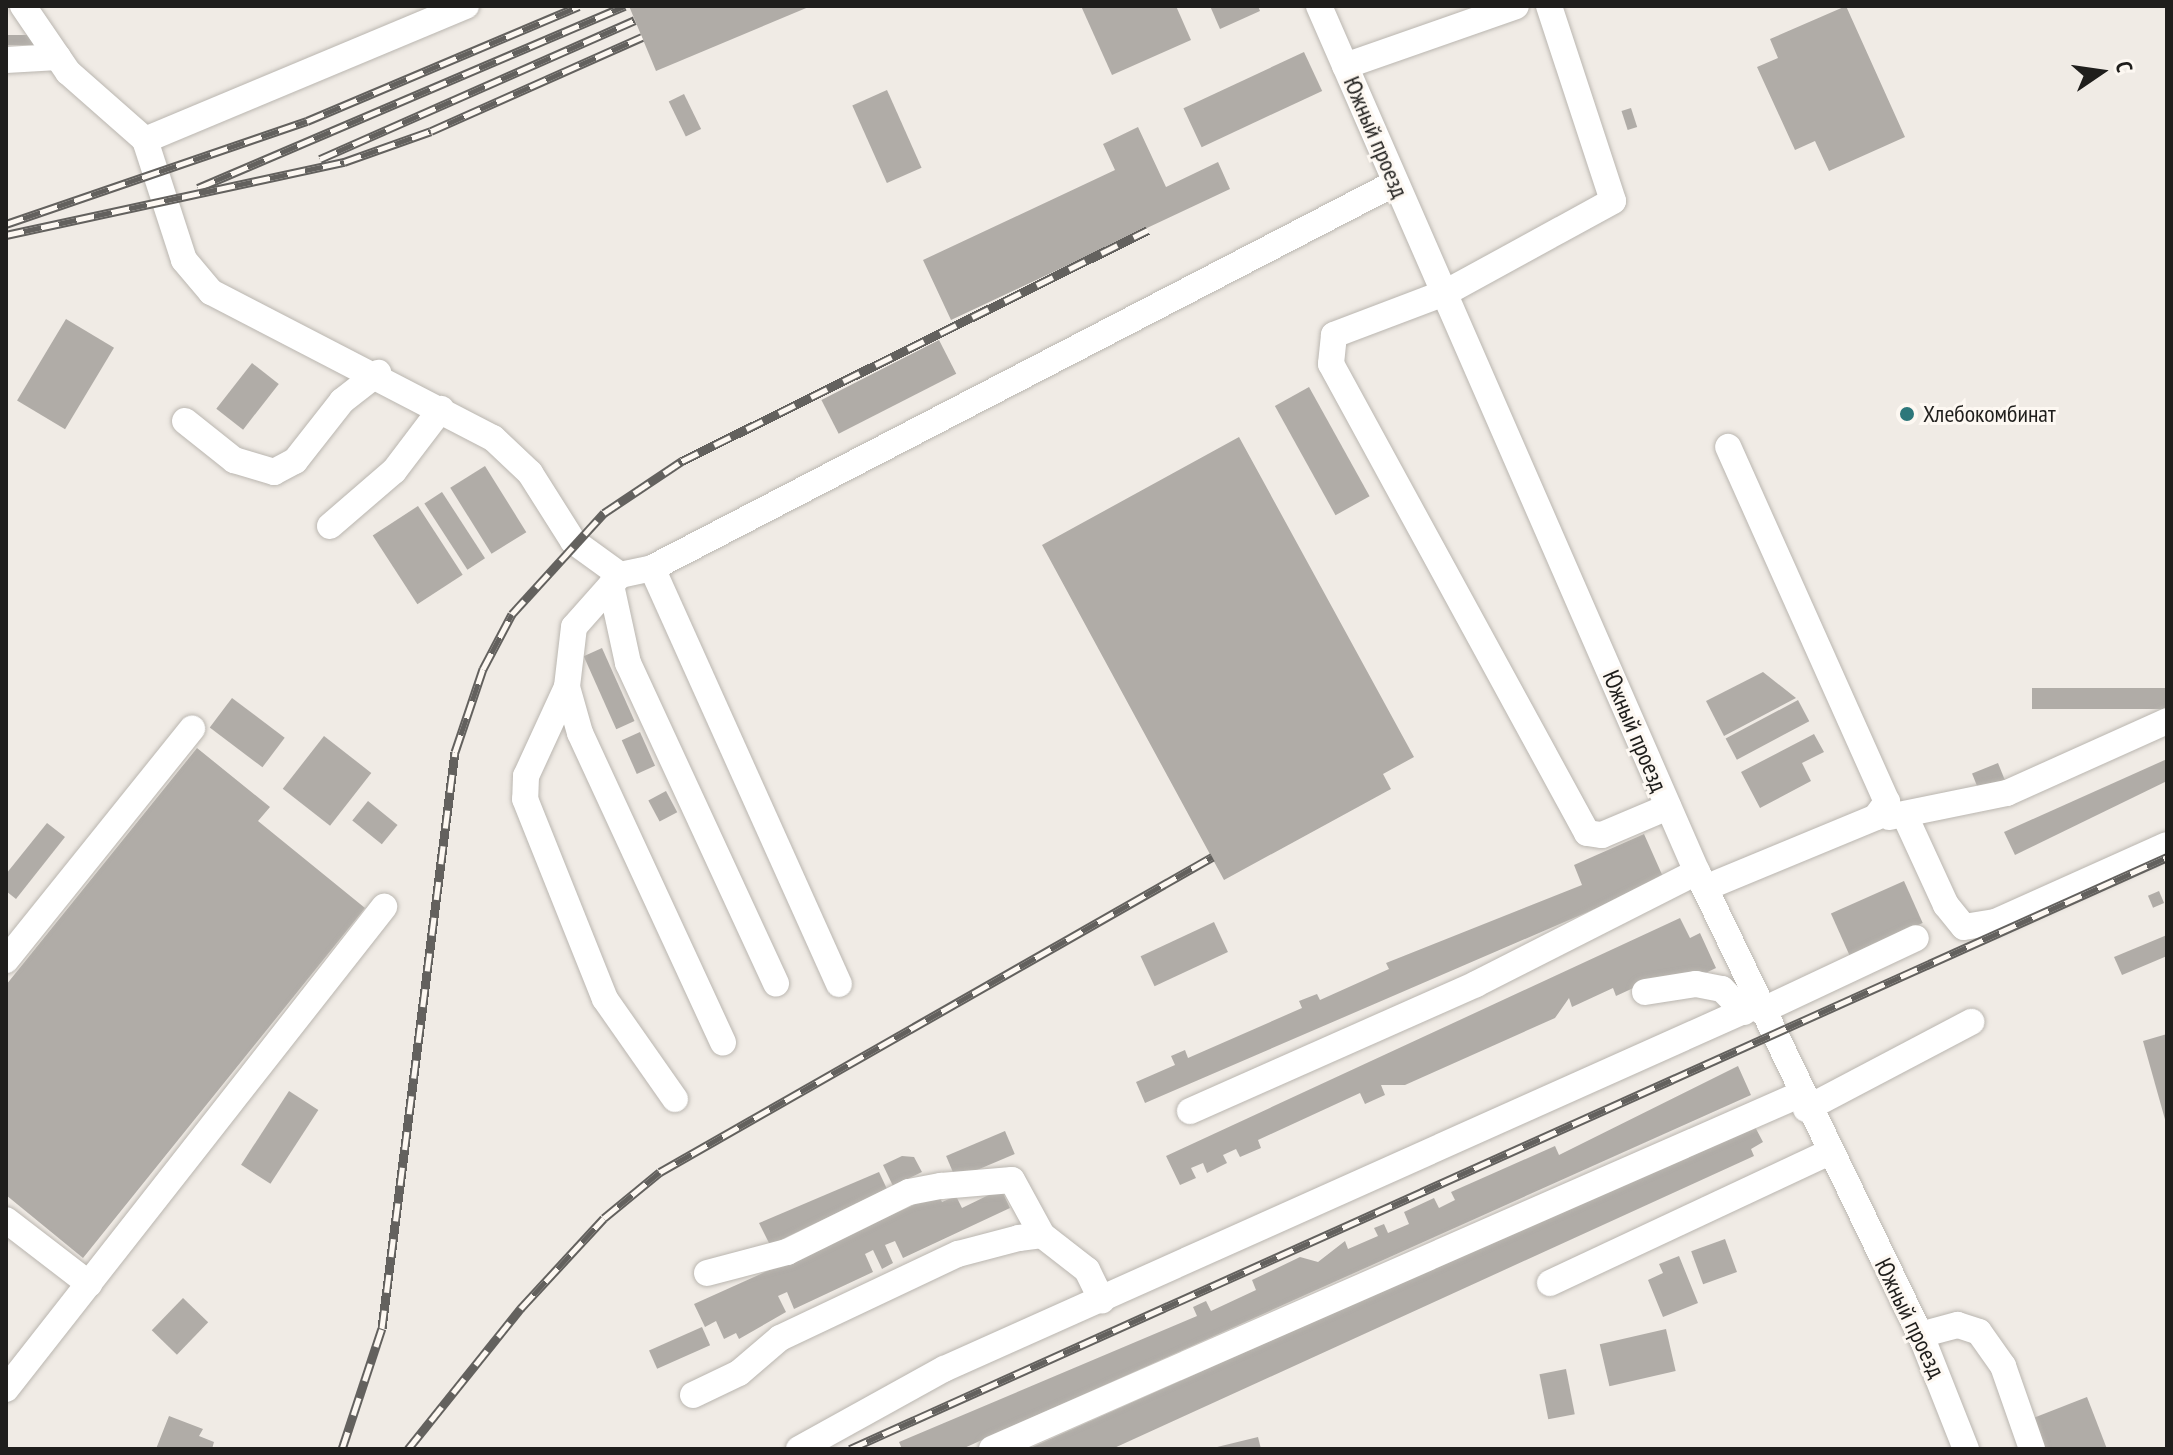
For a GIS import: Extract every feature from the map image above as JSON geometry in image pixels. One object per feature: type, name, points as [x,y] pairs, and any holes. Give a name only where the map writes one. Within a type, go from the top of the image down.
[{"type":"street","points":[[23,6],[58,57],[99,106],[145,140],[184,260],[211,292],[378,373],[493,438],[530,473],[573,541],[615,580],[628,663],[776,984]]},
{"type":"street","points":[[145,140],[466,6]]},
{"type":"street","name":"Южный проезд","points":[[1319,6],[1395,183],[1447,292],[1754,1009],[1920,1335],[1966,1449]]},
{"type":"street","points":[[1345,66],[1516,6]]},
{"type":"street","points":[[1549,6],[1613,201],[1447,292],[1334,335],[1331,364],[1587,833],[1602,835],[1668,807]]},
{"type":"street","points":[[6,60],[58,57]]},
{"type":"street","points":[[675,1099],[605,999],[525,799],[526,776],[567,687],[574,627],[615,580],[652,568],[1395,183]]},
{"type":"street","points":[[185,421],[234,460],[274,472],[295,461],[342,401],[378,373]]},
{"type":"street","points":[[330,526],[394,471],[441,409]]},
{"type":"street","points":[[1728,447],[1881,778],[1887,802],[1876,817]]},
{"type":"street","points":[[652,568],[839,984]]},
{"type":"street","points":[[567,687],[580,733],[723,1043]]},
{"type":"street","points":[[1190,1111],[1701,880],[1876,817],[1905,816],[2007,793],[2167,721]]},
{"type":"street","points":[[6,960],[192,729]]},
{"type":"street","points":[[1905,816],[1946,905],[1964,927],[1995,922],[2167,845]]},
{"type":"street","points":[[6,1389],[384,907]]},
{"type":"street","points":[[799,1449],[944,1369],[1916,938]]},
{"type":"street","points":[[1645,992],[1696,984],[1722,989],[1754,1009]]},
{"type":"street","points":[[992,1449],[1802,1102],[1971,1022]]},
{"type":"street","points":[[1550,1283],[1828,1153]]},
{"type":"street","points":[[707,1273],[787,1252],[909,1192],[1012,1180],[1042,1235],[1087,1270],[1102,1301]]},
{"type":"street","points":[[6,1220],[89,1284]]},
{"type":"street","points":[[693,1395],[739,1373],[780,1338],[958,1254],[1042,1235]]},
{"type":"street","points":[[1920,1335],[1958,1325],[1979,1332],[2003,1366],[2032,1449]]},
{"type":"building","points":[[629,6],[811,6],[656,71]]},
{"type":"building","points":[[1081,6],[1176,6],[1191,40],[1112,75]]},
{"type":"building","points":[[1210,6],[1258,6],[1260,11],[1220,29]]},
{"type":"building","points":[[1846,6],[1905,137],[1829,171],[1815,141],[1795,150],[1757,67],[1778,58],[1770,39]]},
{"type":"building","points":[[6,35],[33,35],[33,45],[6,45]]},
{"type":"building","points":[[1304,52],[1322,91],[1202,147],[1183,108]]},
{"type":"building","points":[[887,90],[922,168],[887,183],[852,105]]},
{"type":"building","points":[[684,94],[701,129],[686,137],[669,101]]},
{"type":"building","points":[[1631,108],[1637,127],[1628,130],[1621,111]]},
{"type":"building","points":[[1138,127],[1166,187],[1218,162],[1230,189],[951,320],[923,260],[1115,170],[1103,144]]},
{"type":"building","points":[[66,319],[114,348],[65,429],[17,400]]},
{"type":"building","points":[[939,340],[956,374],[839,434],[821,400]]},
{"type":"building","points":[[252,363],[279,384],[243,430],[216,409]]},
{"type":"building","points":[[1309,387],[1370,496],[1335,515],[1275,406]]},
{"type":"building","points":[[1239,437],[1414,757],[1383,774],[1391,789],[1224,880],[1042,545]]},
{"type":"building","points":[[485,466],[526,532],[492,554],[450,488]]},
{"type":"building","points":[[442,492],[485,558],[467,570],[424,503]]},
{"type":"building","points":[[418,506],[463,575],[417,604],[373,535]]},
{"type":"building","points":[[602,648],[635,721],[616,729],[584,656]]},
{"type":"building","points":[[1763,672],[1796,698],[1724,736],[1706,701]]},
{"type":"building","points":[[2032,688],[2167,688],[2167,709],[2032,709]]},
{"type":"building","points":[[232,698],[285,738],[262,767],[210,728]]},
{"type":"building","points":[[1798,700],[1809,721],[1737,760],[1726,738]]},
{"type":"building","points":[[640,732],[655,766],[637,774],[622,740]]},
{"type":"building","points":[[1814,734],[1824,752],[1802,763],[1811,781],[1760,808],[1741,772]]},
{"type":"building","points":[[324,736],[371,773],[330,826],[283,789]]},
{"type":"building","points":[[197,748],[270,807],[258,821],[365,908],[83,1258],[6,1195],[6,985]]},
{"type":"building","points":[[2167,759],[2167,781],[2015,855],[2004,832]]},
{"type":"building","points":[[1998,763],[2005,780],[1979,790],[1972,773]]},
{"type":"building","points":[[666,791],[677,812],[660,822],[648,800]]},
{"type":"building","points":[[368,801],[398,825],[382,844],[352,820]]},
{"type":"building","points":[[47,823],[65,837],[16,899],[6,891],[6,874]]},
{"type":"building","points":[[1644,834],[1664,879],[1145,1103],[1136,1082],[1175,1065],[1171,1056],[1185,1050],[1188,1058],[1302,1008],[1299,1001],[1317,994],[1320,1000],[1389,969],[1386,963],[1582,885],[1574,865]]},
{"type":"building","points":[[1904,881],[1923,923],[1850,956],[1831,914]]},
{"type":"building","points":[[2159,891],[2164,903],[2153,908],[2148,896]]},
{"type":"building","points":[[1680,918],[1690,938],[1700,933],[1716,968],[1695,978],[1653,979],[1616,996],[1613,988],[1572,1007],[1569,998],[1555,1018],[1405,1085],[1381,1085],[1385,1095],[1365,1104],[1360,1093],[1258,1140],[1261,1148],[1240,1157],[1236,1149],[1223,1155],[1227,1163],[1207,1173],[1203,1163],[1191,1168],[1196,1178],[1180,1185],[1166,1156]]},
{"type":"building","points":[[1214,922],[1228,952],[1155,986],[1141,956]]},
{"type":"building","points":[[2167,935],[2167,956],[2122,975],[2114,957]]},
{"type":"building","points":[[2167,1034],[2167,1123],[2166,1123],[2143,1041]]},
{"type":"building","points":[[1738,1066],[1751,1095],[962,1449],[902,1449],[899,1442],[1197,1316],[1193,1307],[1206,1301],[1211,1311],[1256,1290],[1252,1280],[1300,1257],[1318,1262],[1345,1241],[1348,1249],[1378,1236],[1374,1228],[1384,1224],[1388,1233],[1409,1224],[1404,1212],[1434,1198],[1439,1208],[1455,1200],[1451,1192],[1555,1146],[1559,1155]]},
{"type":"building","points":[[289,1091],[318,1110],[270,1184],[241,1165]]},
{"type":"building","points":[[1754,1125],[1763,1142],[1751,1149],[1754,1156],[1112,1449],[1028,1449]]},
{"type":"building","points":[[1005,1131],[1015,1154],[956,1179],[946,1156]]},
{"type":"building","points":[[902,1156],[914,1157],[922,1172],[893,1186],[883,1165]]},
{"type":"building","points":[[879,1172],[887,1189],[770,1245],[759,1223]]},
{"type":"building","points":[[1001,1189],[1010,1208],[903,1258],[895,1241],[885,1245],[893,1263],[882,1269],[873,1250],[865,1254],[873,1272],[794,1309],[787,1292],[778,1296],[786,1312],[739,1339],[736,1333],[724,1339],[716,1321],[705,1327],[694,1304],[938,1194],[942,1202],[956,1196],[962,1208]]},
{"type":"building","points":[[1725,1239],[1737,1272],[1703,1284],[1691,1251]]},
{"type":"building","points":[[1679,1256],[1698,1303],[1663,1317],[1648,1280],[1663,1273],[1659,1264]]},
{"type":"building","points":[[183,1298],[208,1322],[177,1355],[152,1330]]},
{"type":"building","points":[[702,1327],[710,1345],[657,1369],[649,1351]]},
{"type":"building","points":[[1666,1329],[1676,1371],[1609,1386],[1600,1344]]},
{"type":"building","points":[[1566,1369],[1575,1414],[1548,1419],[1539,1374]]},
{"type":"building","points":[[2087,1397],[2107,1449],[2043,1449],[2031,1419]]},
{"type":"building","points":[[169,1416],[203,1429],[199,1436],[214,1442],[212,1449],[156,1449]]},
{"type":"building","points":[[1258,1437],[1261,1449],[1213,1449],[1213,1448]]},
{"type":"railway","points":[[6,224],[307,121],[579,6]]},
{"type":"railway","points":[[198,188],[625,6]]},
{"type":"railway","points":[[320,159],[635,20]]},
{"type":"railway","points":[[6,235],[344,162],[431,131],[642,37]]},
{"type":"railway","points":[[342,1449],[382,1328],[455,752],[483,669],[512,614],[604,513],[682,461],[1148,230]]},
{"type":"railway","points":[[408,1449],[521,1308],[604,1218],[660,1172],[1212,857]]},
{"type":"railway","points":[[850,1449],[2167,857]]},
{"type":"place","name":"Хлебокомбинат","points":[[1907,414]]}]
